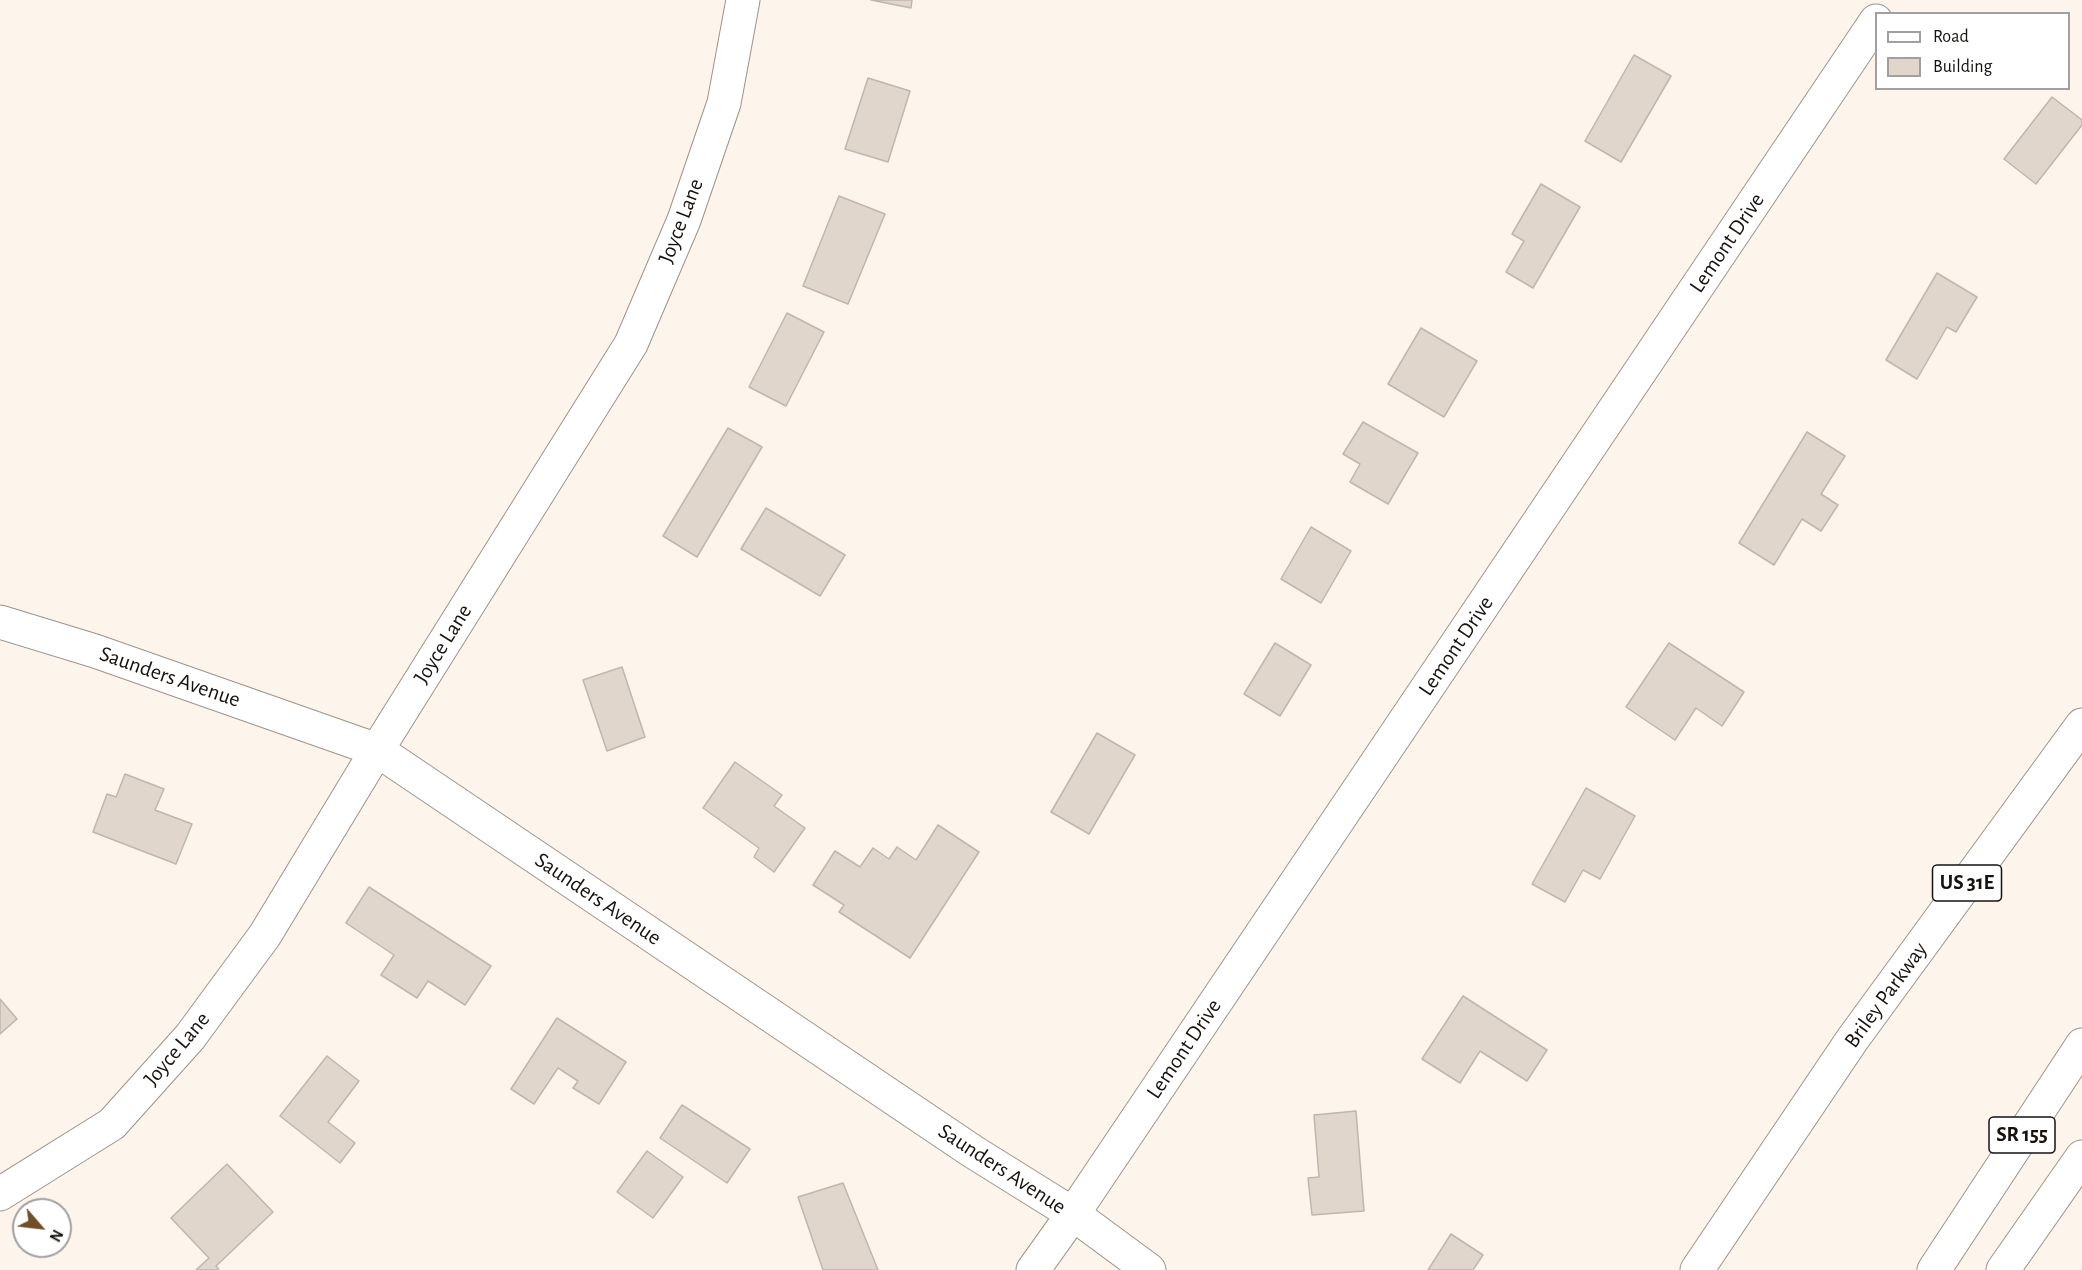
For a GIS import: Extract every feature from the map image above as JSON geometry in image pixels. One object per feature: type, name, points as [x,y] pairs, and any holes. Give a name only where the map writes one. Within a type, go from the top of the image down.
[{"type":"main road","name":"Joyce Lane","points":[[0,1194],[112,1124],[190,1037],[265,935],[377,750],[631,344],[684,220],[724,103],[743,0]]},
{"type":"main road","name":"Lemont Drive","points":[[1033,1270],[1875,22]]},
{"type":"main road","name":"Saunders Avenue","points":[[0,622],[95,651],[377,750],[972,1151],[1072,1214],[1149,1270]]},
{"type":"main road","name":"Briley Parkway","points":[[1697,1270],[1852,1040],[2082,725]]},
{"type":"main road","name":"SR 155","points":[[1934,1270],[2082,1045]]},
{"type":"main road","points":[[2003,1270],[2082,1157]]},
{"type":"building","points":[[871,0],[912,0],[911,8]]},
{"type":"building","points":[[1634,55],[1671,76],[1621,162],[1585,141]]},
{"type":"building","points":[[868,78],[910,91],[888,162],[845,149]]},
{"type":"building","points":[[2052,97],[2082,120],[2082,125],[2036,184],[2004,159]]},
{"type":"building","points":[[1541,184],[1580,207],[1533,288],[1506,272],[1524,241],[1512,234]]},
{"type":"building","points":[[839,196],[885,214],[848,304],[803,286]]},
{"type":"building","points":[[1937,273],[1977,297],[1956,332],[1947,327],[1917,379],[1886,360]]},
{"type":"building","points":[[787,313],[824,332],[786,406],[749,387]]},
{"type":"building","points":[[1421,328],[1477,361],[1444,417],[1388,384]]},
{"type":"building","points":[[1363,422],[1418,453],[1388,504],[1350,482],[1360,464],[1343,454]]},
{"type":"building","points":[[728,428],[762,447],[697,557],[663,536]]},
{"type":"building","points":[[1807,432],[1845,456],[1821,494],[1838,505],[1821,531],[1802,519],[1774,565],[1739,543]]},
{"type":"building","points":[[766,508],[845,555],[820,596],[741,549]]},
{"type":"building","points":[[1311,527],[1351,551],[1321,603],[1281,579]]},
{"type":"building","points":[[1275,643],[1311,665],[1280,716],[1244,694]]},
{"type":"building","points":[[1669,643],[1744,692],[1722,726],[1696,708],[1675,740],[1626,707]]},
{"type":"building","points":[[622,667],[645,737],[607,751],[583,680]]},
{"type":"building","points":[[1097,733],[1135,755],[1089,834],[1051,812]]},
{"type":"building","points":[[735,762],[782,795],[774,806],[805,828],[774,872],[754,857],[759,848],[703,808]]},
{"type":"building","points":[[125,774],[164,789],[155,810],[192,824],[176,864],[93,832],[107,794],[116,797]]},
{"type":"building","points":[[1586,788],[1635,816],[1600,879],[1583,870],[1565,902],[1532,884]]},
{"type":"building","points":[[938,825],[979,852],[910,958],[839,912],[844,905],[813,885],[835,851],[860,867],[873,848],[889,859],[897,847],[916,860]]},
{"type":"building","points":[[369,887],[491,966],[465,1005],[428,981],[417,998],[381,975],[394,955],[346,923]]},
{"type":"building","points":[[1463,996],[1547,1050],[1527,1081],[1480,1051],[1460,1083],[1422,1059]]},
{"type":"building","points":[[0,999],[17,1019],[0,1034]]},
{"type":"building","points":[[557,1018],[626,1062],[599,1104],[573,1088],[578,1081],[558,1068],[534,1104],[511,1089]]},
{"type":"building","points":[[327,1056],[359,1081],[328,1122],[355,1143],[340,1163],[280,1116]]},
{"type":"building","points":[[682,1105],[750,1149],[727,1183],[660,1138]]},
{"type":"building","points":[[1356,1111],[1364,1211],[1312,1215],[1308,1178],[1319,1177],[1314,1115]]},
{"type":"building","points":[[647,1151],[683,1177],[653,1218],[617,1192]]},
{"type":"building","points":[[227,1164],[273,1212],[216,1266],[219,1270],[196,1270],[209,1258],[171,1218]]},
{"type":"building","points":[[843,1183],[878,1270],[823,1270],[798,1197]]},
{"type":"building","points":[[1451,1234],[1483,1255],[1473,1270],[1428,1270]]}]
